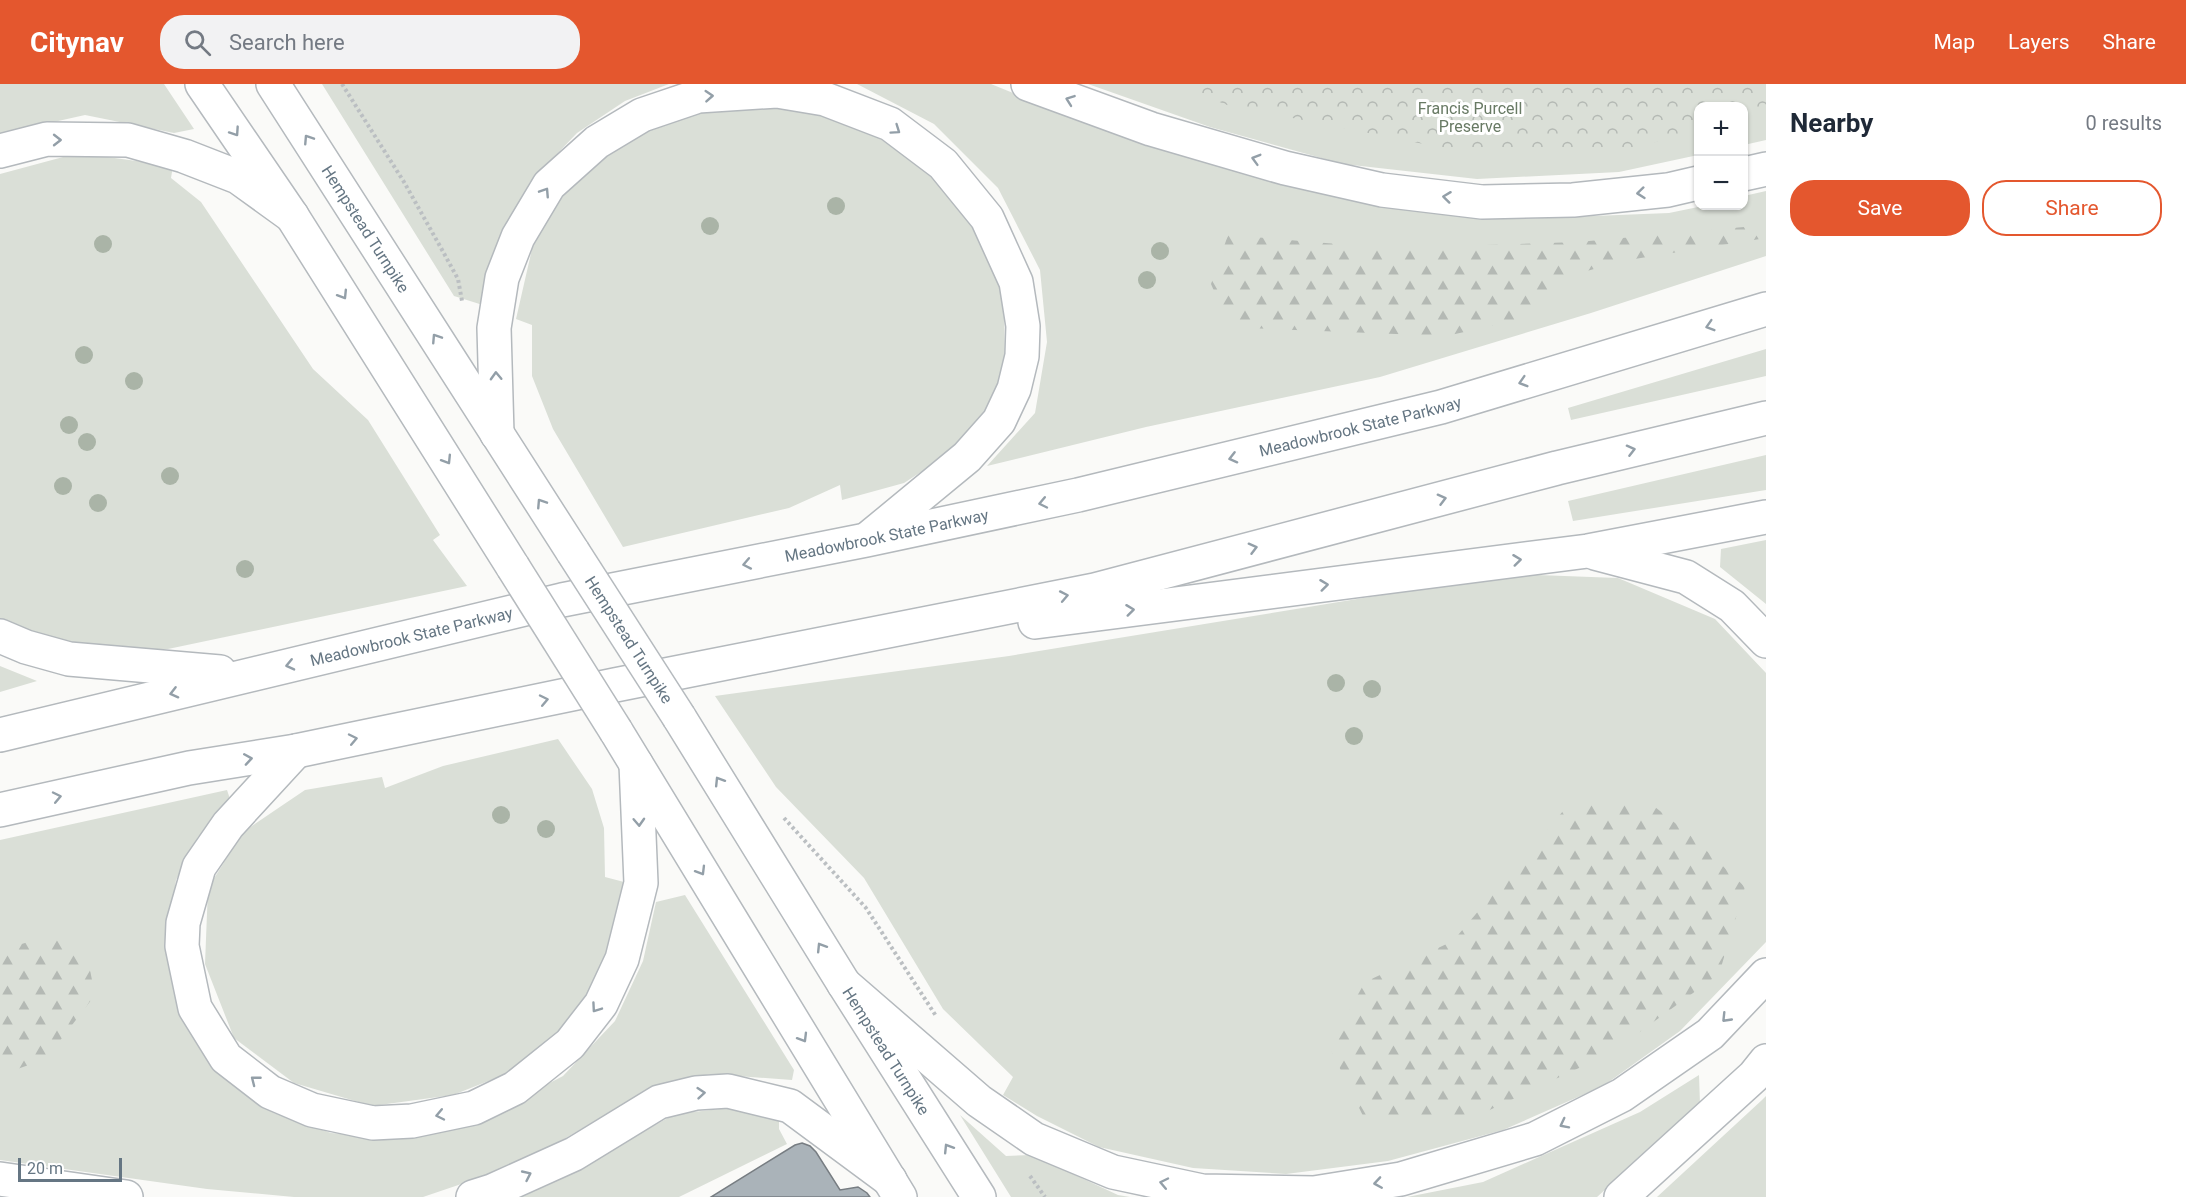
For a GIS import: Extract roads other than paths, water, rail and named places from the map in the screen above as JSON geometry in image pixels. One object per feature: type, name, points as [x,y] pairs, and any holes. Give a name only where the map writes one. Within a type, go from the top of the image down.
[{"type":"main road","points":[[202,84],[292,216],[616,731],[895,1189]]},
{"type":"main road","name":"Hempstead Turnpike","points":[[273,84],[679,717],[843,984],[979,1197]]},
{"type":"main road","points":[[1028,84],[1151,129],[1285,168],[1382,190],[1482,202],[1573,200],[1668,190],[1694,184]]},
{"type":"main road","points":[[497,434],[494,328],[502,278],[518,237],[549,185],[597,142],[642,115],[698,96],[777,92],[825,99],[890,124],[943,164],[987,218],[1016,282],[1023,326],[1022,356],[1014,389],[999,421],[967,458],[866,540]]},
{"type":"main road","points":[[0,151],[47,140],[128,140],[184,156],[238,177],[292,216]]},
{"type":"main road","points":[[1748,173],[1766,169]]},
{"type":"main road","name":"Meadowbrook State Parkway","points":[[0,735],[562,600],[866,540],[1078,495],[1441,407],[1766,309]]},
{"type":"main road","points":[[0,810],[189,768],[296,751],[1095,590],[1557,468],[1766,418]]},
{"type":"main road","points":[[739,660],[1588,551],[1766,517]]},
{"type":"main road","points":[[1588,551],[1686,577],[1732,606],[1766,641]]},
{"type":"main road","points":[[0,636],[26,647],[69,659],[251,674]]},
{"type":"main road","points":[[296,751],[228,825],[199,867],[183,923],[182,946],[195,1008],[226,1058],[270,1092],[312,1110],[373,1123],[412,1121],[474,1108],[515,1088],[570,1044],[601,1004],[622,959],[641,883],[636,764]]},
{"type":"main road","points":[[843,984],[984,1106],[1034,1139],[1113,1172],[1202,1191],[1314,1193],[1401,1179],[1535,1139],[1622,1095],[1710,1034],[1766,975]]},
{"type":"main road","points":[[1621,1197],[1754,1076],[1766,1061]]},
{"type":"main road","points":[[473,1197],[492,1191],[574,1154],[659,1102],[696,1093],[728,1091],[790,1106],[895,1189]]},
{"type":"main road","points":[[0,1179],[126,1197]]},
{"type":"park label","name":"Francis Purcell Preserve","points":[[1470,117]]}]
